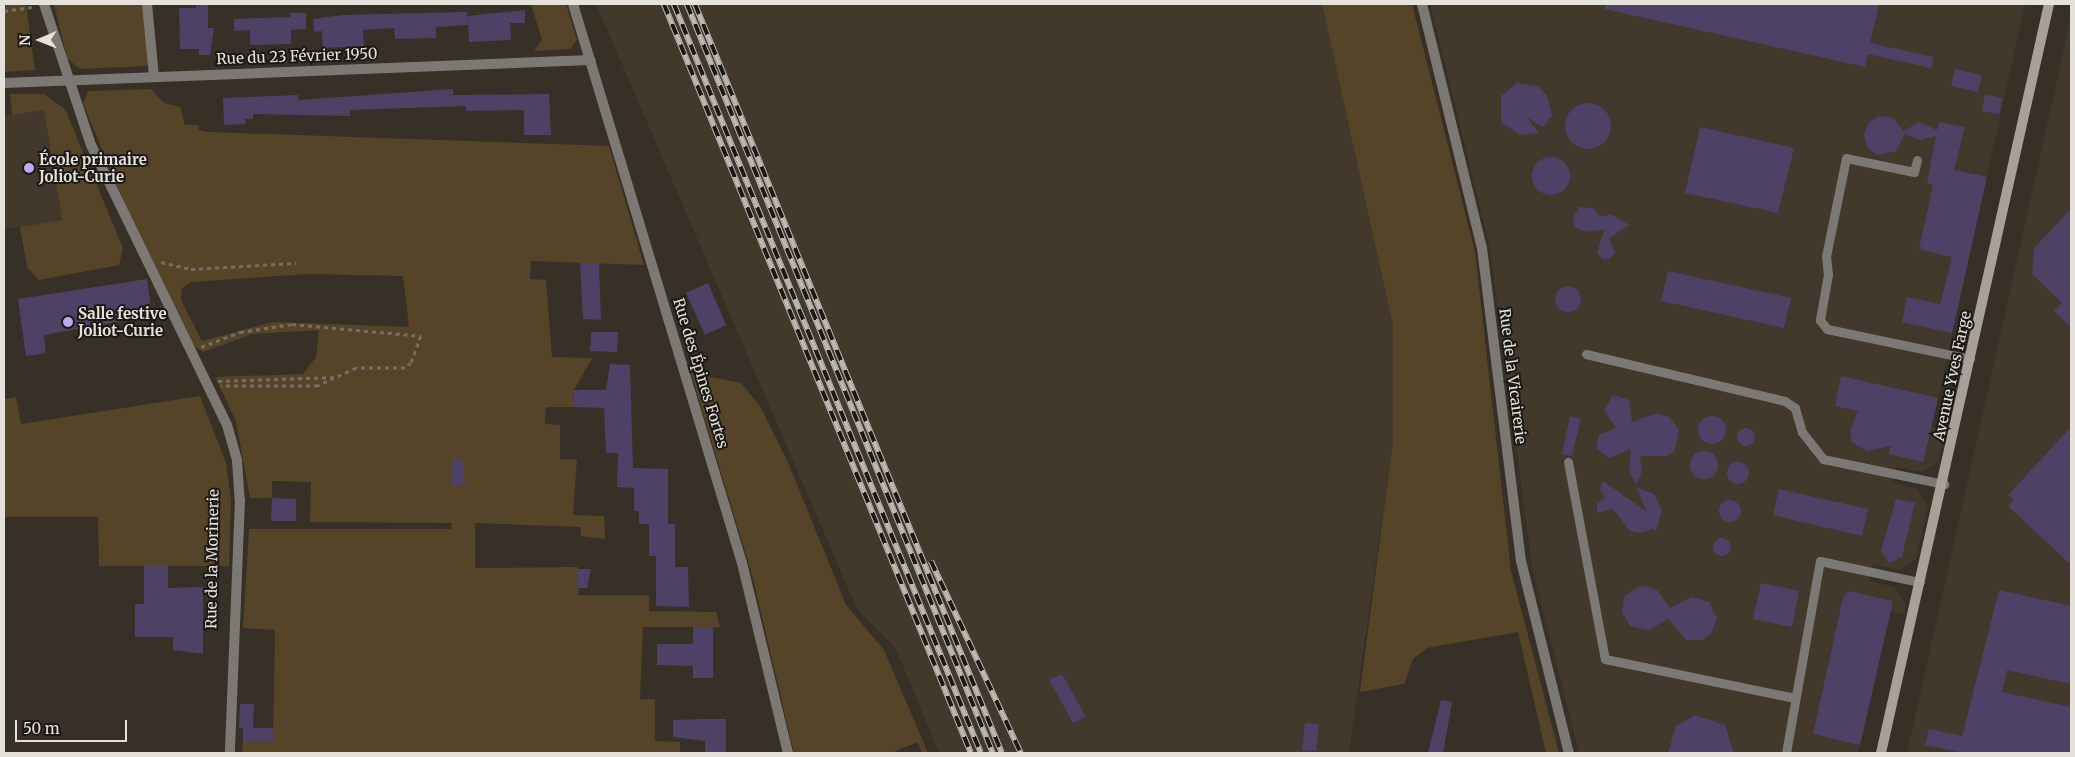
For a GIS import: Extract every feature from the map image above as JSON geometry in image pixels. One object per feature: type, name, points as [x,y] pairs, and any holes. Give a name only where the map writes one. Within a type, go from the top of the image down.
[{"type":"street","name":"Rue de la Morinerie","points":[[44,4],[66,80],[149,265],[227,425],[237,461],[240,500],[230,753]]},
{"type":"street","points":[[147,4],[154,77]]},
{"type":"street","name":"Rue des Épines Fortes","points":[[573,4],[742,563],[788,753]]},
{"type":"street","name":"Rue de la Vicairerie","points":[[1422,4],[1482,248],[1521,561],[1569,753]]},
{"type":"street","name":"Avenue Yves Farge","points":[[1881,753],[1944,484],[2049,4]]},
{"type":"street","name":"Rue du 23 Février 1950","points":[[4,83],[591,60]]},
{"type":"lane","points":[[1917,160],[1914,172],[1846,158],[1826,256],[1828,274],[1820,320],[1827,329],[1970,359]]},
{"type":"lane","points":[[1586,354],[1785,401],[1795,408],[1802,432],[1823,459],[1944,484]]},
{"type":"lane","points":[[1568,462],[1605,659],[1795,698]]},
{"type":"lane","points":[[1786,753],[1820,561],[1920,582]]},
{"type":"path","points":[[4,11],[44,4]]},
{"type":"path","points":[[149,265],[158,261],[191,269],[296,263]]},
{"type":"path","points":[[190,352],[240,332],[292,324],[420,336],[411,363],[405,368],[356,368],[318,386],[207,386]]},
{"type":"path","points":[[207,386],[238,378],[337,377]]},
{"type":"shaded area","points":[[4,4],[26,4],[35,70],[4,72]]},
{"type":"shaded area","points":[[54,4],[142,4],[150,55],[147,66],[80,69],[67,58]]},
{"type":"shaded area","points":[[531,4],[566,4],[577,40],[570,49],[534,51],[542,40]]},
{"type":"shaded area","points":[[596,4],[1322,4],[1393,326],[1393,441],[1349,753],[939,753],[895,647],[857,609]]},
{"type":"shaded area","points":[[1322,4],[1412,4],[1475,252],[1511,571],[1559,753],[1546,753],[1518,632],[1427,648],[1413,659],[1404,684],[1360,692],[1393,441],[1393,326]]},
{"type":"shaded area","points":[[1430,4],[2025,4],[1932,427],[1945,430],[1938,463],[1922,472],[1896,467],[1892,483],[1917,489],[1928,507],[1916,559],[1899,570],[1873,564],[1869,581],[1895,587],[1906,604],[1904,614],[1891,611],[1858,753],[1579,753],[1532,567],[1490,248]]},
{"type":"shaded area","points":[[2071,17],[2071,753],[1907,753],[2062,58]]},
{"type":"shaded area","points":[[151,89],[164,103],[180,107],[185,125],[198,125],[199,130],[209,132],[609,146],[644,265],[531,261],[530,279],[546,280],[552,357],[592,358],[574,390],[573,407],[546,407],[545,424],[560,425],[560,459],[577,459],[573,515],[604,516],[605,539],[581,536],[581,527],[475,523],[475,568],[578,567],[578,595],[649,595],[649,611],[716,612],[720,627],[643,627],[640,699],[655,699],[655,741],[680,742],[680,753],[242,753],[243,741],[273,740],[275,630],[243,628],[249,529],[451,529],[452,523],[310,522],[311,482],[272,481],[272,498],[250,498],[236,421],[215,377],[303,374],[316,357],[319,330],[252,334],[203,352],[192,344],[127,210],[83,103],[88,91]],"holes":[[[307,274],[403,276],[409,327],[273,322],[202,341],[181,300],[182,288],[192,282]]]},
{"type":"shaded area","points":[[10,94],[44,94],[65,109],[123,248],[119,265],[39,280],[27,267],[20,227],[62,220],[44,110],[12,115]]},
{"type":"shaded area","name":"École primaire Joliot-Curie","points":[[44,110],[62,221],[4,229],[4,116]]},
{"type":"shaded area","points":[[691,373],[741,383],[760,406],[789,465],[846,605],[884,650],[928,753],[922,753],[918,742],[891,753],[794,753],[753,578]]},
{"type":"shaded area","points":[[200,396],[226,463],[231,499],[229,566],[99,566],[98,517],[4,517],[4,399],[16,397],[21,424]]},
{"type":"building","points":[[196,4],[208,4],[208,28],[214,28],[210,55],[199,55],[199,49],[180,49],[179,8],[196,8]]},
{"type":"building","points":[[1605,4],[1879,4],[1870,43],[1934,57],[1931,68],[1868,54],[1865,67],[1605,9]]},
{"type":"building","points":[[525,10],[525,23],[510,23],[511,40],[469,42],[468,25],[436,27],[436,38],[395,39],[394,28],[363,30],[364,46],[323,48],[322,31],[314,32],[313,19],[342,15],[467,12],[468,23],[468,16]]},
{"type":"building","points":[[290,13],[306,13],[306,29],[291,30],[291,44],[250,45],[250,30],[234,31],[234,19],[290,17]]},
{"type":"building","points":[[1955,69],[1982,75],[1978,92],[1951,86]]},
{"type":"building","points":[[1517,83],[1537,86],[1547,95],[1552,116],[1543,127],[1526,117],[1539,133],[1520,135],[1501,122],[1501,96]]},
{"type":"building","points":[[453,89],[453,95],[549,94],[551,135],[524,135],[524,110],[466,111],[466,106],[350,110],[350,116],[253,114],[253,119],[245,119],[246,124],[224,125],[223,98],[298,95],[299,100]]},
{"type":"building","points":[[1985,94],[2002,98],[1999,114],[1982,111]]},
{"type":"building","points":[[1588,103],[1601,107],[1607,113],[1611,126],[1607,139],[1601,145],[1588,149],[1575,145],[1569,139],[1565,126],[1569,113],[1575,107]]},
{"type":"building","points":[[1880,116],[1893,118],[1904,131],[1919,122],[1937,130],[1939,122],[1965,127],[1954,170],[1987,177],[1952,333],[1902,322],[1907,297],[1940,304],[1952,257],[1919,249],[1933,185],[1927,183],[1936,136],[1920,140],[1905,134],[1896,151],[1877,155],[1867,147],[1864,134],[1869,122]]},
{"type":"building","points":[[1700,127],[1794,148],[1778,213],[1685,193]]},
{"type":"building","points":[[1551,157],[1564,163],[1570,176],[1564,189],[1551,195],[1538,189],[1532,176],[1538,163]]},
{"type":"building","points":[[1580,207],[1593,208],[1600,217],[1611,214],[1629,225],[1609,238],[1615,252],[1610,259],[1602,259],[1597,252],[1605,229],[1586,232],[1575,227],[1573,217]]},
{"type":"building","points":[[2071,209],[2071,327],[2054,311],[2062,303],[2032,274],[2034,248]]},
{"type":"building","points":[[580,263],[599,263],[601,320],[583,319]]},
{"type":"building","points":[[1668,271],[1791,298],[1784,328],[1661,301]]},
{"type":"building","name":"Salle festive Joliot-Curie","points":[[147,279],[152,316],[44,335],[46,353],[26,356],[18,299]]},
{"type":"building","points":[[708,283],[726,325],[705,335],[686,293]]},
{"type":"building","points":[[1568,286],[1577,290],[1581,299],[1577,308],[1568,312],[1559,308],[1555,299],[1559,290]]},
{"type":"building","points":[[591,332],[618,332],[617,352],[590,351]]},
{"type":"building","points":[[610,364],[630,365],[633,468],[668,469],[668,524],[675,524],[675,567],[688,567],[689,607],[656,606],[656,556],[649,556],[649,524],[639,524],[639,511],[634,511],[634,488],[617,487],[618,453],[606,453],[604,408],[573,407],[574,390],[606,390]]},
{"type":"building","points":[[1841,376],[1938,398],[1923,462],[1889,454],[1891,446],[1867,451],[1852,442],[1850,431],[1858,411],[1835,406]]},
{"type":"building","points":[[1613,395],[1629,400],[1632,422],[1657,413],[1669,417],[1679,430],[1675,450],[1667,456],[1640,456],[1642,471],[1636,485],[1629,470],[1631,449],[1609,458],[1596,449],[1599,435],[1616,428],[1604,410]]},
{"type":"building","points":[[1570,416],[1581,419],[1572,456],[1562,454]]},
{"type":"building","points":[[1712,416],[1722,420],[1726,430],[1722,440],[1712,444],[1702,440],[1698,430],[1702,420]]},
{"type":"building","points":[[2071,427],[2071,565],[2008,506],[2014,500],[2008,495]]},
{"type":"building","points":[[1742,428],[1750,428],[1755,433],[1753,444],[1742,446],[1737,441],[1737,433]]},
{"type":"building","points":[[1704,451],[1714,455],[1718,465],[1714,475],[1704,479],[1694,475],[1690,465],[1694,455]]},
{"type":"building","points":[[451,459],[462,459],[465,485],[452,485]]},
{"type":"building","points":[[1734,462],[1742,462],[1749,469],[1749,477],[1742,484],[1734,484],[1727,477],[1727,469]]},
{"type":"building","points":[[1603,481],[1647,512],[1636,487],[1654,494],[1662,510],[1656,532],[1654,528],[1641,533],[1630,531],[1613,509],[1597,513],[1597,504],[1605,498],[1600,489]]},
{"type":"building","points":[[1779,489],[1868,509],[1862,536],[1773,515]]},
{"type":"building","points":[[272,498],[296,499],[296,521],[271,521]]},
{"type":"building","points":[[1896,499],[1915,503],[1902,557],[1889,563],[1881,551]]},
{"type":"building","points":[[1730,500],[1738,503],[1741,511],[1738,519],[1730,522],[1722,519],[1719,511],[1722,503]]},
{"type":"building","points":[[1722,538],[1728,541],[1731,547],[1728,553],[1722,556],[1716,553],[1713,547],[1716,541]]},
{"type":"building","points":[[144,566],[168,566],[168,588],[203,587],[203,654],[173,650],[173,637],[135,637],[135,604],[144,604]]},
{"type":"building","points":[[578,569],[591,569],[587,588],[578,588]]},
{"type":"building","points":[[1761,583],[1799,591],[1792,627],[1753,619]]},
{"type":"building","points":[[1648,586],[1658,591],[1670,608],[1692,597],[1709,602],[1717,618],[1711,634],[1702,640],[1686,640],[1668,619],[1649,630],[1630,626],[1622,612],[1624,597],[1637,587]]},
{"type":"building","points":[[1999,590],[2071,606],[2071,684],[2007,670],[2002,692],[2071,707],[2071,753],[1965,753],[1925,745],[1929,729],[1962,736]]},
{"type":"building","points":[[1848,591],[1893,601],[1860,745],[1813,734],[1843,598]]},
{"type":"building","points":[[693,627],[713,627],[713,678],[693,678],[693,666],[657,665],[657,644],[693,644]]},
{"type":"building","points":[[1062,674],[1086,717],[1073,723],[1049,680]]},
{"type":"building","points":[[1441,700],[1452,702],[1443,753],[1428,753]]},
{"type":"building","points":[[240,704],[254,704],[253,728],[239,728]]},
{"type":"building","points":[[1695,715],[1725,725],[1734,753],[1668,753],[1676,726]]},
{"type":"building","points":[[726,719],[726,753],[705,753],[705,741],[673,737],[673,720]]},
{"type":"building","points":[[1305,723],[1319,724],[1316,751],[1302,750]]},
{"type":"building","points":[[243,728],[273,728],[273,741],[243,741]]},
{"type":"railway","points":[[664,4],[971,753]]},
{"type":"railway","points":[[674,4],[981,753]]},
{"type":"railway","points":[[687,4],[993,753]]},
{"type":"railway","points":[[695,4],[1002,753]]},
{"type":"railway","points":[[931,561],[1021,753]]},
{"type":"place","name":"École primaire Joliot-Curie","points":[[29,168]]},
{"type":"place","name":"Salle festive Joliot-Curie","points":[[68,322]]}]
